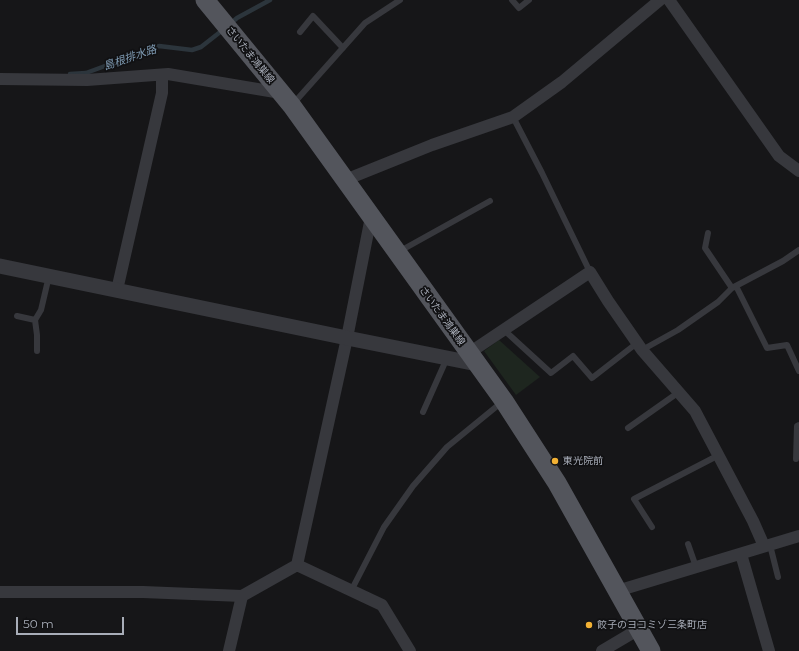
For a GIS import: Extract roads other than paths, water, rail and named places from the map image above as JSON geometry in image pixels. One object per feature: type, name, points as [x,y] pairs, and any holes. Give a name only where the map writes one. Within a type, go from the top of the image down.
[{"type":"main road","name":"さいたま鴻巣線","points":[[210,2],[286,100],[345,180],[504,401],[557,483],[651,651]]},
{"type":"street","points":[[345,180],[432,145],[513,117],[562,82],[660,0]]},
{"type":"street","points":[[669,0],[779,156],[799,171]]},
{"type":"street","points":[[0,79],[87,80],[168,74],[286,100]]},
{"type":"street","points":[[117,290],[162,93],[162,75]]},
{"type":"street","points":[[0,592],[143,592],[242,596],[297,566],[347,338],[371,217]]},
{"type":"street","points":[[0,266],[447,358],[473,358],[504,330],[590,272],[639,347],[695,411],[767,545]]},
{"type":"street","points":[[617,591],[799,536]]},
{"type":"street","points":[[741,554],[769,651]]},
{"type":"street","points":[[297,566],[382,605],[410,651]]},
{"type":"street","points":[[229,651],[242,596]]},
{"type":"street","points":[[602,651],[639,629]]},
{"type":"lane","points":[[286,100],[343,48],[365,23],[400,0]]},
{"type":"lane","points":[[512,0],[519,8],[529,0]]},
{"type":"lane","points":[[300,32],[313,16],[343,48]]},
{"type":"lane","points":[[513,117],[590,272]]},
{"type":"lane","points":[[397,253],[490,201]]},
{"type":"lane","points":[[708,234],[705,248],[734,287],[767,348],[787,345],[799,371]]},
{"type":"lane","points":[[504,330],[552,373],[573,356],[592,378],[639,347],[678,330],[718,302],[734,287],[783,261],[799,250]]},
{"type":"lane","points":[[37,351],[35,320],[41,310],[49,276]]},
{"type":"lane","points":[[17,316],[35,320]]},
{"type":"lane","points":[[423,412],[447,358]]},
{"type":"lane","points":[[628,428],[679,392]]},
{"type":"lane","points":[[351,591],[384,528],[413,486],[447,448],[504,401]]},
{"type":"lane","points":[[796,459],[797,426],[799,425]]},
{"type":"lane","points":[[652,527],[634,499],[718,455]]},
{"type":"lane","points":[[688,544],[696,567]]},
{"type":"lane","points":[[767,545],[778,578]]},
{"type":"waterway","name":"島根排水路","points":[[230,24],[237,18],[270,0]]},
{"type":"waterway","name":"島根排水路","points":[[70,74],[86,73],[159,46],[192,50],[201,47],[224,29]]},
{"type":"place","name":"東光院前","points":[[555,461]]},
{"type":"place","name":"餃子のヨコミゾ三条町店","points":[[589,625]]}]
